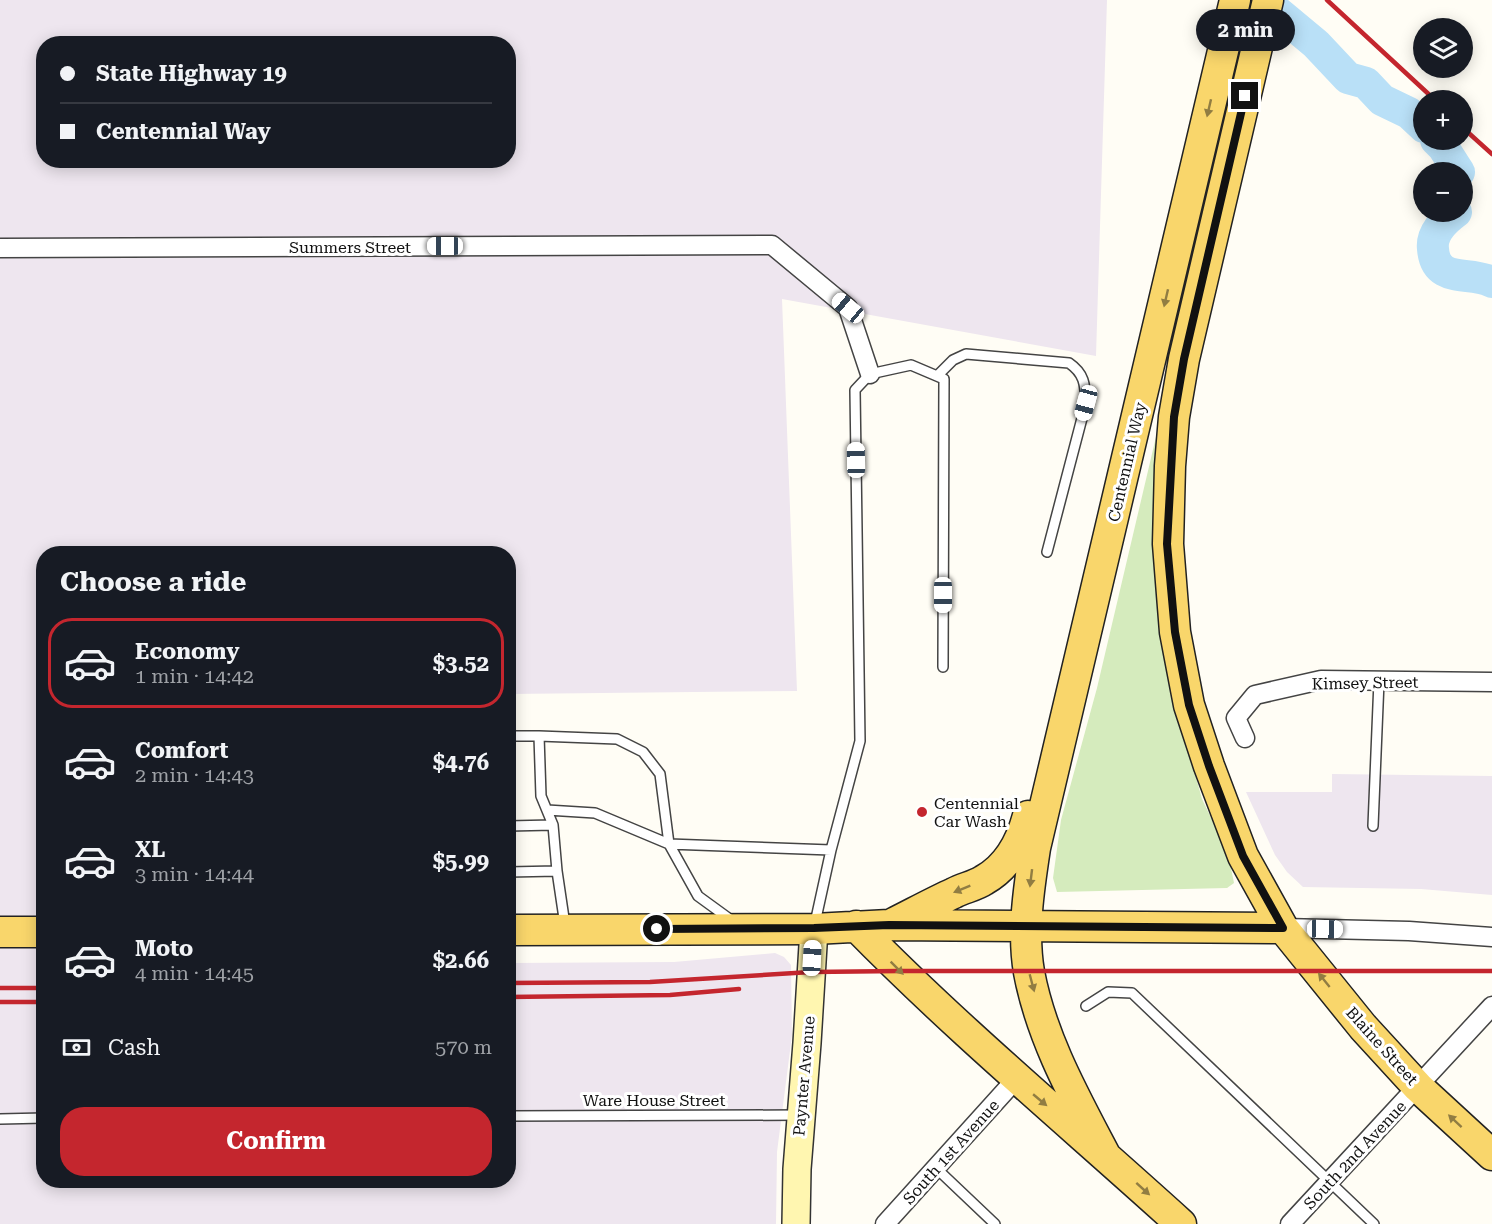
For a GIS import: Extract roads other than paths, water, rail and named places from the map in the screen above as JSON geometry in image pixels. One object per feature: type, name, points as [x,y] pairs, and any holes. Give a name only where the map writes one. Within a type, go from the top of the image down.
[{"type":"main road","name":"Centennial Way","points":[[1105,1155],[1072,1091],[1046,1032],[1029,971],[1027,925],[1030,878],[1035,848],[1235,0]]},
{"type":"main road","points":[[516,930],[742,929],[889,925],[1283,928],[1243,856],[1189,705],[1175,632],[1167,544],[1174,417],[1184,359],[1268,0]]},
{"type":"main road","points":[[889,925],[954,892],[983,881],[999,870],[1012,855],[1024,833],[1094,540],[1119,498]]},
{"type":"main road","points":[[856,926],[900,971],[1016,1079],[1181,1224]]},
{"type":"main road","name":"Blaine Street","points":[[1283,928],[1363,1026],[1418,1087],[1492,1155]]},
{"type":"main road","points":[[0,932],[36,932]]},
{"type":"street","name":"Summers Street","points":[[0,248],[772,245],[848,308],[870,374]]},
{"type":"street","name":"Kimsey Street","points":[[1245,738],[1236,718],[1255,695],[1321,680],[1492,682]]},
{"type":"street","name":"Paynter Avenue","points":[[796,1224],[800,1115],[814,928]]},
{"type":"street","points":[[1283,928],[1409,931],[1492,937]]},
{"type":"street","name":"South 2nd Avenue","points":[[1290,1224],[1492,1006]]},
{"type":"street","name":"South 1st Avenue","points":[[885,1224],[1016,1079]]},
{"type":"lane","points":[[937,376],[952,360],[966,354],[1069,363],[1078,369],[1085,382],[1086,403],[1047,552]]},
{"type":"lane","points":[[814,928],[831,850],[860,741],[855,390],[870,374],[911,365],[944,379],[943,667]]},
{"type":"lane","points":[[1372,826],[1378,681]]},
{"type":"lane","points":[[516,736],[618,739],[643,752],[660,774],[669,844],[698,896],[742,929]]},
{"type":"lane","points":[[539,736],[541,796],[553,825],[557,872],[566,930]]},
{"type":"lane","points":[[547,810],[595,813],[669,844],[831,850]]},
{"type":"lane","points":[[516,826],[553,825]]},
{"type":"lane","points":[[516,872],[557,872]]},
{"type":"lane","points":[[1086,1006],[1108,992],[1132,993],[1374,1224]]},
{"type":"lane","name":"Ware House Street","points":[[516,1116],[800,1115]]},
{"type":"lane","points":[[0,1119],[36,1118]]},
{"type":"lane","points":[[936,1168],[995,1224]]},
{"type":"waterway","points":[[1263,0],[1316,44],[1348,78],[1366,83],[1382,100],[1413,117]]},
{"type":"waterway","points":[[1445,150],[1453,162]]},
{"type":"waterway","points":[[1444,222],[1436,233],[1433,243],[1435,260],[1440,268],[1447,272],[1492,282]]},
{"type":"railway","points":[[1327,0],[1424,90]]},
{"type":"railway","points":[[1473,137],[1492,154]]},
{"type":"railway","points":[[516,983],[650,982],[811,972],[1492,971]]},
{"type":"railway","points":[[0,988],[36,988]]},
{"type":"railway","points":[[516,997],[670,995],[739,989]]},
{"type":"railway","points":[[0,1002],[36,1002]]},
{"type":"place","name":"Centennial Car Wash","points":[[922,812]]}]
